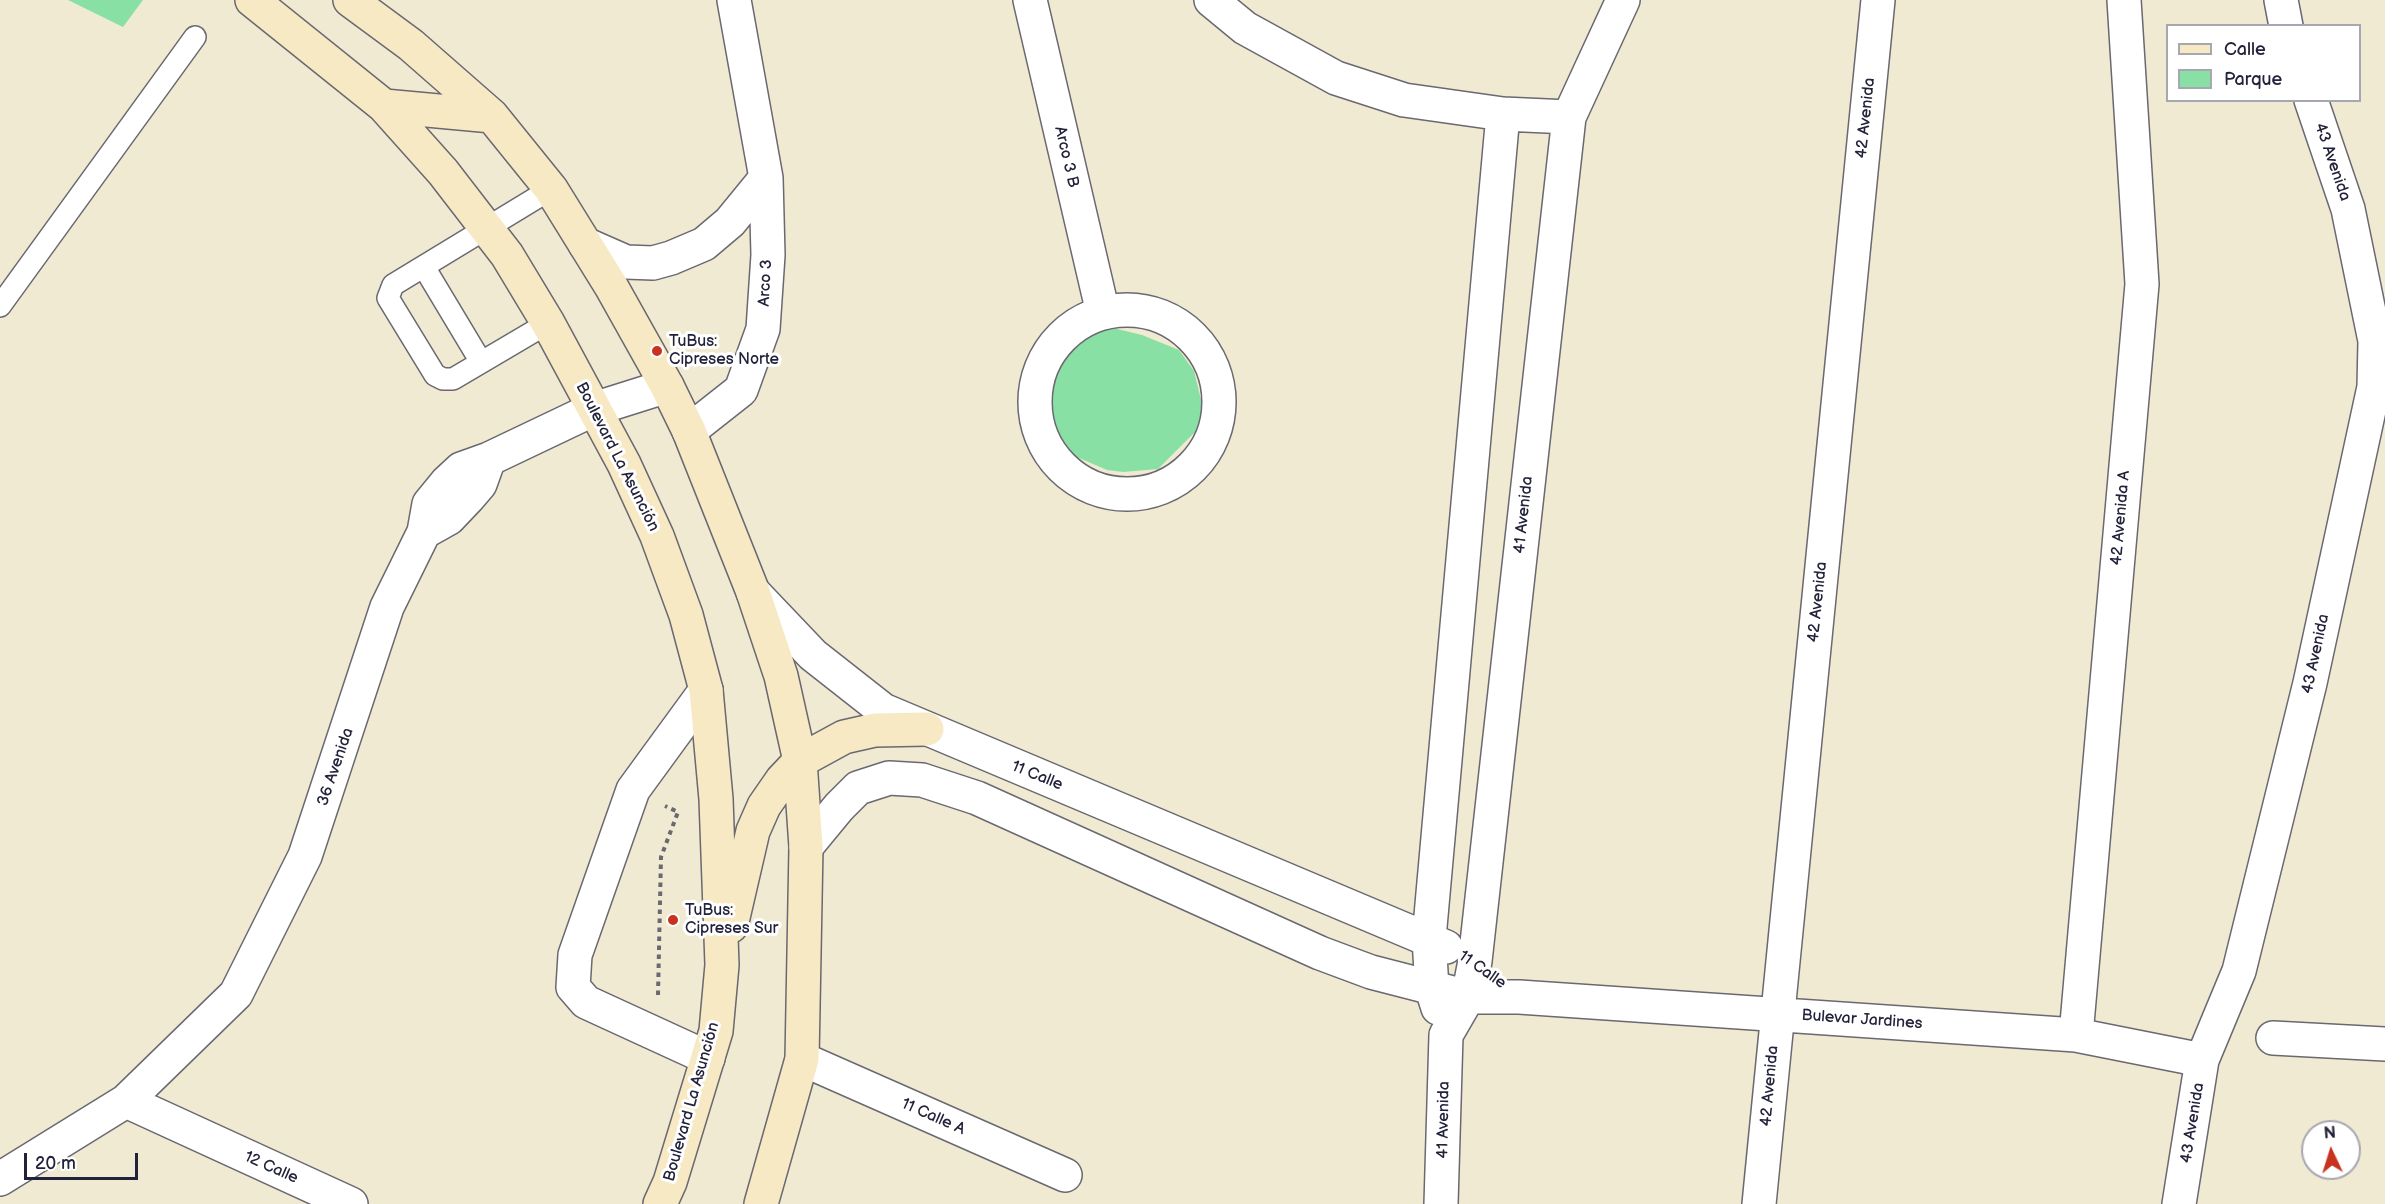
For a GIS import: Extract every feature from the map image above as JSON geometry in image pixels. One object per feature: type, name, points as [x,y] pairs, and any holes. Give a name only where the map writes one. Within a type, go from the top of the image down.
[{"type":"main road","name":"Boulevard La Asunción","points":[[252,0],[384,106],[443,172],[507,255],[548,323],[624,464],[657,536],[686,615],[706,690],[716,799],[722,965],[716,1031],[670,1182],[660,1204]]},
{"type":"main road","points":[[350,0],[411,45],[492,116],[551,189],[667,386],[689,431],[753,592],[781,676],[800,761],[806,847],[802,1059],[760,1204]]},
{"type":"main road","points":[[384,106],[492,116]]},
{"type":"main road","points":[[722,965],[753,831],[764,806],[782,780],[800,761],[844,737],[875,730],[927,729]]},
{"type":"street","name":"Arco 3","points":[[689,431],[741,390],[763,329],[768,255],[766,178],[735,0]]},
{"type":"street","name":"Arco 3 B","points":[[1030,0],[1103,313]]},
{"type":"street","points":[[1211,0],[1245,28],[1336,78],[1404,100],[1503,114],[1569,117]]},
{"type":"street","name":"41 Avenida","points":[[1446,1035],[1468,997],[1475,961],[1569,117],[1623,0]]},
{"type":"street","name":"42 Avenida","points":[[1759,1204],[1878,0]]},
{"type":"street","name":"42 Avenida A","points":[[2076,1035],[2142,284],[2124,0]]},
{"type":"street","points":[[2281,0],[2286,24]]},
{"type":"street","name":"43 Avenida","points":[[2179,1204],[2202,1060],[2239,971],[2310,683],[2374,387],[2375,341],[2348,209],[2312,102]]},
{"type":"street","name":"41 Avenida","points":[[1441,1204],[1446,1035],[1432,989],[1429,938],[1503,114]]},
{"type":"street","points":[[585,244],[626,262],[653,263],[671,258],[704,244],[730,222],[766,178]]},
{"type":"street","points":[[1134,310],[1165,318],[1191,335],[1210,360],[1220,390],[1219,421],[1207,449],[1187,474],[1159,489],[1129,495],[1099,491],[1072,477],[1052,456],[1038,429],[1034,400],[1040,371],[1054,345],[1076,325],[1103,313],[1134,310]]},
{"type":"street","points":[[594,409],[667,386]]},
{"type":"street","name":"36 Avenida","points":[[0,1179],[126,1101],[236,994],[305,856],[387,607],[424,532],[449,518],[468,498],[480,484],[489,459],[594,409]]},
{"type":"street","name":"11 Calle","points":[[753,592],[821,662],[883,710],[1429,938],[1475,961],[1519,997]]},
{"type":"street","points":[[706,690],[633,790],[575,956],[573,987],[586,1002],[708,1058]]},
{"type":"street","name":"11 Calle","points":[[806,847],[858,788],[889,778],[922,780],[977,798],[1320,953],[1371,972],[1468,997],[1519,997]]},
{"type":"street","name":"Bulevar Jardines","points":[[1519,997],[2076,1035],[2202,1060]]},
{"type":"street","points":[[2272,1038],[2385,1044]]},
{"type":"street","name":"11 Calle A","points":[[802,1059],[1065,1175]]},
{"type":"street","name":"12 Calle","points":[[126,1101],[351,1204]]},
{"type":"lane","points":[[0,306],[195,37]]},
{"type":"lane","points":[[548,323],[453,379],[443,379],[435,375],[388,298],[393,285],[551,189]]},
{"type":"lane","points":[[424,267],[481,362]]},
{"type":"path","points":[[633,790],[678,812],[661,857],[658,995]]},
{"type":"green space","points":[[68,0],[143,0],[123,27]]},
{"type":"green space","points":[[1109,327],[1142,335],[1179,350],[1194,371],[1203,408],[1196,431],[1158,469],[1123,472],[1107,470],[1077,457],[1065,447],[1046,402],[1054,370],[1064,350],[1080,337]]},
{"type":"place","name":"TuBus: Cipreses Norte","points":[[657,351]]},
{"type":"place","name":"TuBus: Cipreses Sur","points":[[673,920]]}]
